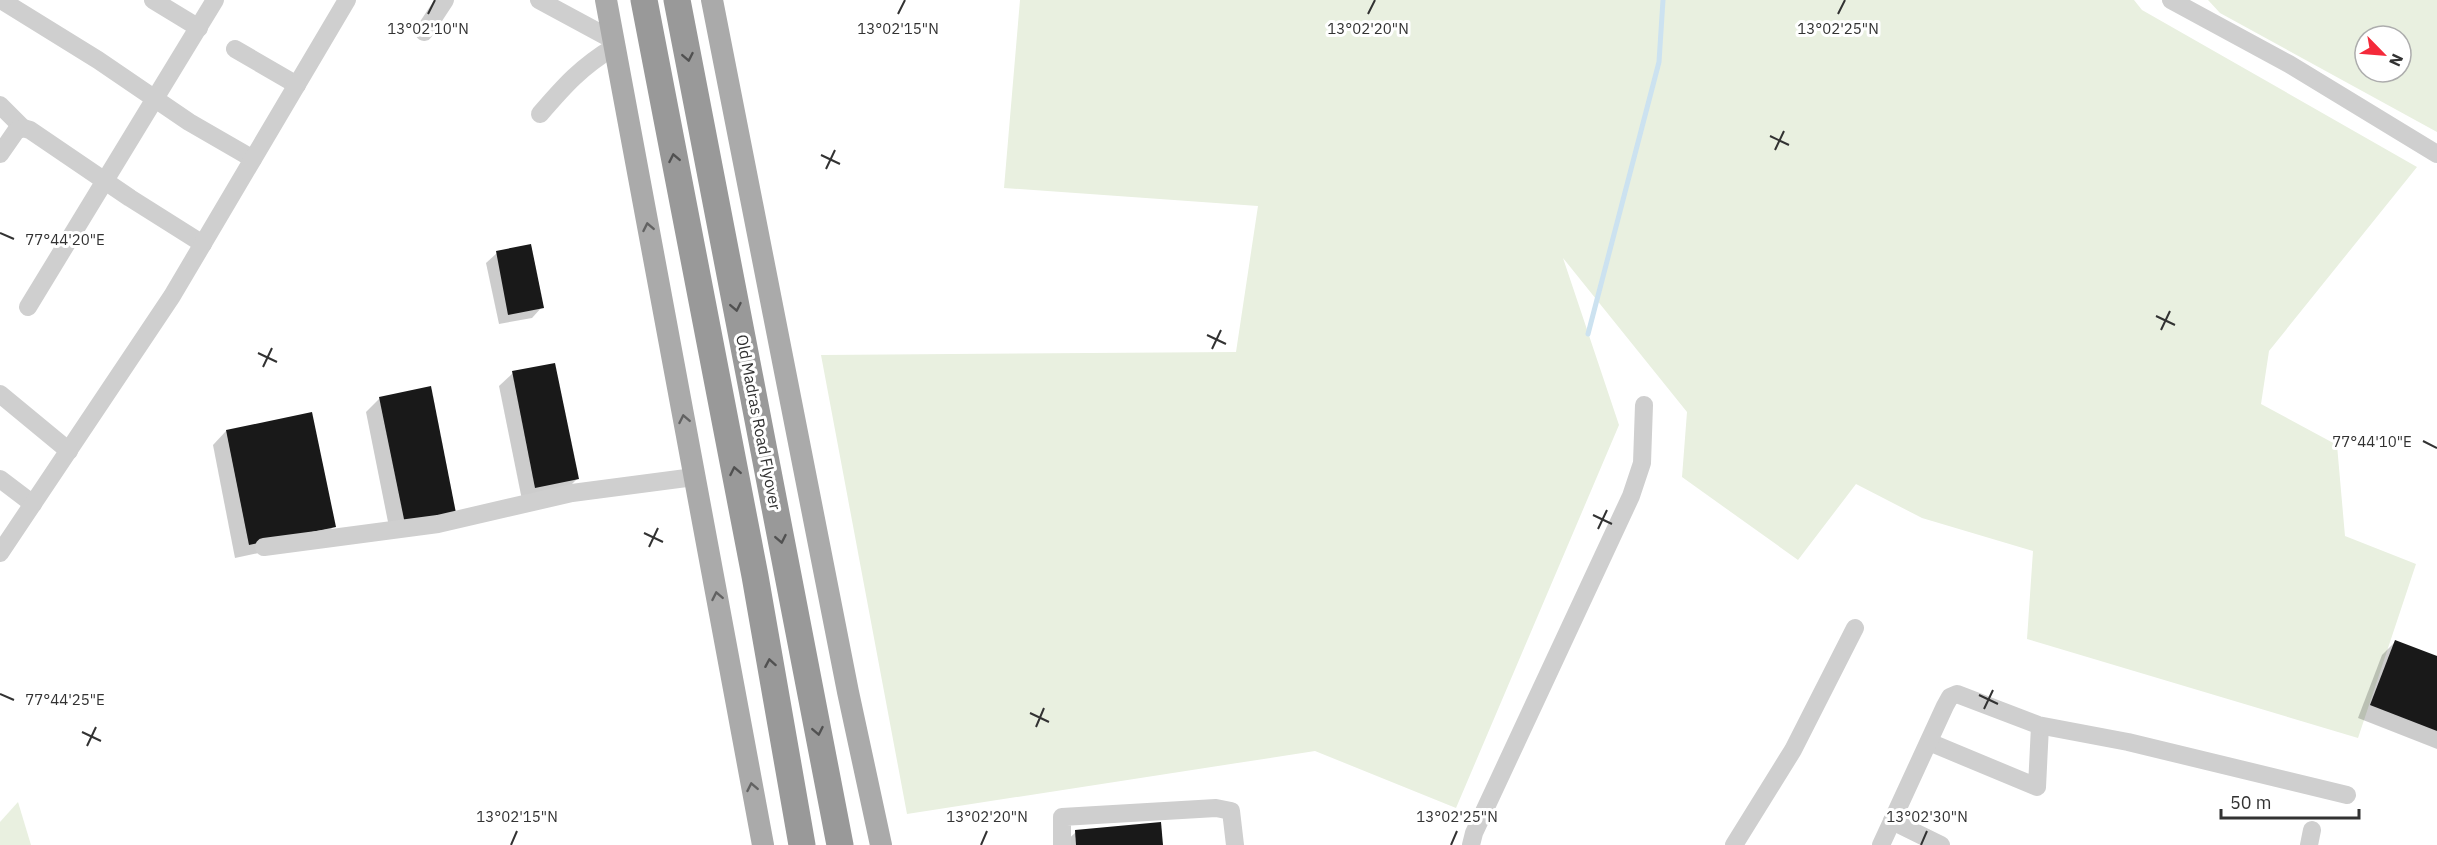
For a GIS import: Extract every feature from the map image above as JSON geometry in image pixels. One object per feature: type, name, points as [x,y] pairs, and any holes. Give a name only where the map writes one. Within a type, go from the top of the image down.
[{"type":"highway","name":"Old Madras Road Flyover","points":[[644,0],[755,576],[802,845]]},
{"type":"highway","name":"Old Madras Road Flyover","points":[[677,0],[840,845]]},
{"type":"main road","points":[[606,0],[763,845]]},
{"type":"main road","points":[[712,0],[848,692],[881,845]]},
{"type":"street","points":[[1,0],[189,122],[253,159]]},
{"type":"street","points":[[153,0],[199,28]]},
{"type":"street","points":[[28,307],[215,0]]},
{"type":"street","points":[[0,553],[172,296],[347,0]]},
{"type":"street","points":[[424,32],[445,0]]},
{"type":"street","points":[[539,0],[614,44],[573,75],[540,114]]},
{"type":"street","points":[[2171,0],[2289,64],[2437,154]]},
{"type":"street","points":[[236,49],[297,85]]},
{"type":"street","points":[[0,105],[24,128],[203,244]]},
{"type":"street","points":[[0,154],[16,132],[24,128]]},
{"type":"street","points":[[0,394],[69,451]]},
{"type":"street","points":[[1471,845],[1474,833],[1631,496],[1642,463],[1644,405]]},
{"type":"street","points":[[264,547],[438,524],[572,493],[694,477]]},
{"type":"street","points":[[0,479],[33,504]]},
{"type":"street","points":[[1734,845],[1793,750],[1855,628]]},
{"type":"street","points":[[1881,845],[1950,697],[1957,693],[2040,726],[2128,742],[2347,795]]},
{"type":"street","points":[[1929,742],[2037,787],[2040,726]]},
{"type":"street","points":[[1062,845],[1062,817],[1216,808],[1231,811],[1235,845]]},
{"type":"street","points":[[1892,821],[1941,845]]},
{"type":"green space","points":[[1020,0],[2134,0],[2142,10],[2417,167],[2269,351],[2261,404],[2337,445],[2345,536],[2416,564],[2358,738],[2027,639],[2033,551],[1922,518],[1856,484],[1798,560],[1682,477],[1687,412],[1563,258],[1619,425],[1456,808],[1315,751],[907,814],[821,355],[1236,352],[1258,206],[1004,188]]},
{"type":"green space","points":[[2208,0],[2437,0],[2437,132],[2220,13]]},
{"type":"green space","points":[[18,802],[31,845],[0,845],[0,822]]},
{"type":"building","points":[[531,244],[544,308],[508,315],[496,251]]},
{"type":"building","points":[[555,363],[579,479],[535,488],[512,371]]},
{"type":"building","points":[[431,386],[456,513],[405,524],[379,397]]},
{"type":"building","points":[[312,412],[336,527],[249,545],[226,430]]},
{"type":"building","points":[[2395,640],[2437,656],[2437,731],[2370,705]]},
{"type":"building","points":[[1161,822],[1163,845],[1076,845],[1075,830]]},
{"type":"waterway","points":[[1588,334],[1659,62],[1663,0]]}]
